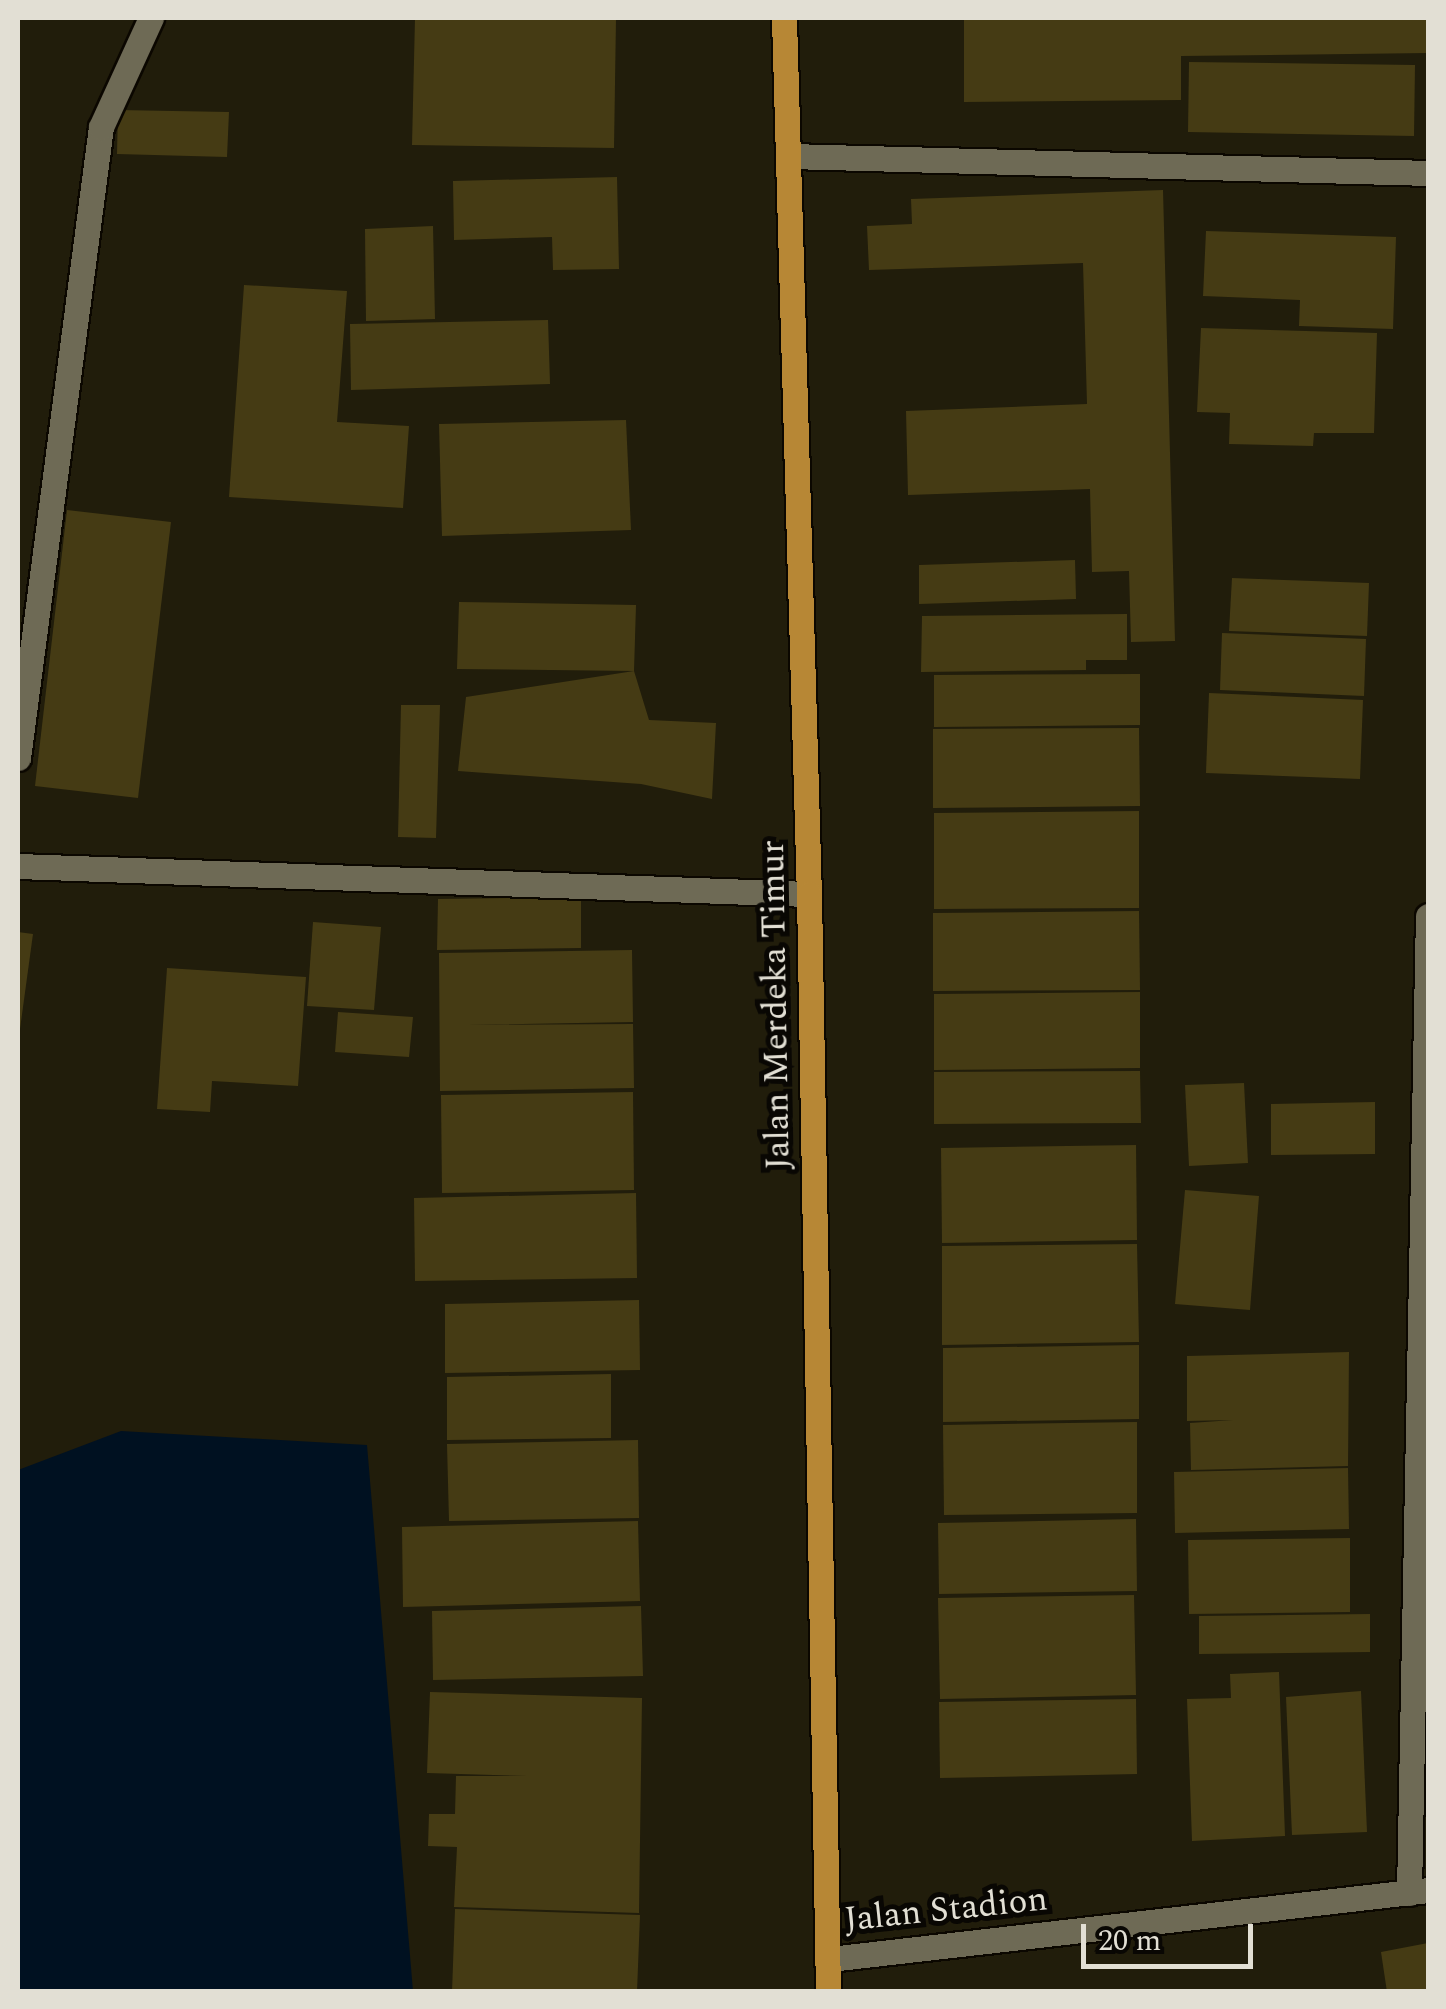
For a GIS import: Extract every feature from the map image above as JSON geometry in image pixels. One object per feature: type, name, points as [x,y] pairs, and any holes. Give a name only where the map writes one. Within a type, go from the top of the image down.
[{"type":"main road","name":"Jalan Merdeka Timur","points":[[784,18],[809,894],[828,1992]]},
{"type":"street","points":[[18,758],[101,128],[151,18]]},
{"type":"street","points":[[789,156],[1428,173]]},
{"type":"street","points":[[18,866],[809,894]]},
{"type":"street","points":[[1418,1892],[1428,916]]},
{"type":"street","name":"Jalan Stadion","points":[[830,1959],[1418,1892]]},
{"type":"water","points":[[121,1431],[367,1445],[413,1991],[18,1991],[18,1470]]},
{"type":"building","points":[[415,18],[616,18],[614,148],[412,145]]},
{"type":"building","points":[[964,18],[1428,18],[1428,53],[1181,56],[1181,100],[964,102]]},
{"type":"building","points":[[1189,62],[1415,65],[1414,136],[1188,132]]},
{"type":"building","points":[[118,110],[229,112],[227,157],[117,154]]},
{"type":"building","points":[[617,177],[619,269],[553,270],[552,237],[454,240],[453,181]]},
{"type":"building","points":[[1163,190],[1175,641],[1131,642],[1129,571],[1092,572],[1090,489],[908,495],[906,411],[1087,404],[1083,263],[869,270],[867,226],[912,224],[911,199]]},
{"type":"building","points":[[433,226],[435,319],[366,321],[365,229]]},
{"type":"building","points":[[1206,231],[1396,237],[1393,329],[1299,326],[1300,300],[1203,296]]},
{"type":"building","points":[[244,285],[347,291],[337,422],[409,426],[403,508],[229,497]]},
{"type":"building","points":[[548,320],[550,384],[351,390],[350,324]]},
{"type":"building","points":[[1201,328],[1377,333],[1374,433],[1314,433],[1313,446],[1229,444],[1230,413],[1197,412]]},
{"type":"building","points":[[626,420],[631,530],[442,536],[439,424]]},
{"type":"building","points":[[67,510],[171,522],[138,798],[35,786]]},
{"type":"building","points":[[1075,560],[1076,599],[919,604],[919,565]]},
{"type":"building","points":[[1232,578],[1369,583],[1367,636],[1229,631]]},
{"type":"building","points":[[459,602],[636,605],[634,671],[457,669]]},
{"type":"building","points":[[1127,614],[1127,660],[1086,660],[1086,670],[921,672],[922,616]]},
{"type":"building","points":[[1222,633],[1366,639],[1364,696],[1220,690]]},
{"type":"building","points":[[634,671],[649,720],[716,723],[712,799],[641,784],[458,771],[466,697]]},
{"type":"building","points":[[1140,674],[1140,725],[934,727],[934,675]]},
{"type":"building","points":[[1209,693],[1363,700],[1360,779],[1206,773]]},
{"type":"building","points":[[401,705],[440,705],[436,838],[398,837]]},
{"type":"building","points":[[1139,728],[1140,806],[933,808],[933,729]]},
{"type":"building","points":[[1139,811],[1139,908],[934,909],[934,813]]},
{"type":"building","points":[[581,897],[581,948],[437,950],[438,899]]},
{"type":"building","points":[[1139,911],[1140,990],[933,991],[933,913]]},
{"type":"building","points":[[313,922],[381,927],[374,1010],[307,1006]]},
{"type":"building","points":[[18,932],[33,934],[20,1029],[18,1029]]},
{"type":"building","points":[[632,950],[633,1022],[467,1025],[633,1024],[634,1088],[440,1091],[439,953]]},
{"type":"building","points":[[167,968],[306,977],[298,1086],[212,1081],[210,1112],[157,1109]]},
{"type":"building","points":[[1140,992],[1140,1068],[934,1070],[934,994]]},
{"type":"building","points":[[338,1012],[413,1017],[409,1057],[335,1052]]},
{"type":"building","points":[[1140,1071],[1141,1123],[934,1124],[934,1072]]},
{"type":"building","points":[[1244,1083],[1248,1163],[1189,1166],[1185,1085]]},
{"type":"building","points":[[633,1092],[634,1190],[442,1193],[441,1095]]},
{"type":"building","points":[[1375,1102],[1375,1154],[1271,1155],[1271,1104]]},
{"type":"building","points":[[1136,1145],[1137,1240],[942,1243],[941,1148]]},
{"type":"building","points":[[1185,1190],[1259,1196],[1250,1310],[1175,1304]]},
{"type":"building","points":[[636,1193],[637,1278],[415,1281],[414,1198]]},
{"type":"building","points":[[1137,1244],[1139,1342],[942,1345],[942,1246]]},
{"type":"building","points":[[639,1300],[640,1370],[445,1373],[445,1304]]},
{"type":"building","points":[[1139,1345],[1139,1419],[943,1422],[943,1348]]},
{"type":"building","points":[[1349,1352],[1348,1466],[1191,1470],[1190,1423],[1233,1420],[1187,1421],[1187,1356]]},
{"type":"building","points":[[611,1374],[611,1438],[447,1440],[447,1377]]},
{"type":"building","points":[[1137,1422],[1137,1513],[944,1515],[943,1425]]},
{"type":"building","points":[[638,1440],[639,1518],[449,1521],[447,1444]]},
{"type":"building","points":[[1348,1468],[1349,1529],[1175,1533],[1174,1472]]},
{"type":"building","points":[[1136,1519],[1137,1591],[939,1594],[938,1523]]},
{"type":"building","points":[[638,1521],[640,1601],[403,1607],[402,1527]]},
{"type":"building","points":[[1350,1538],[1350,1612],[1189,1614],[1188,1540]]},
{"type":"building","points":[[1134,1595],[1136,1695],[940,1699],[938,1598]]},
{"type":"building","points":[[641,1606],[643,1676],[433,1680],[432,1611]]},
{"type":"building","points":[[1370,1614],[1370,1652],[1199,1654],[1199,1616]]},
{"type":"building","points":[[1279,1672],[1285,1836],[1192,1841],[1187,1699],[1231,1698],[1230,1674]]},
{"type":"building","points":[[1361,1691],[1367,1832],[1292,1835],[1286,1697]]},
{"type":"building","points":[[430,1692],[642,1698],[639,1913],[454,1907],[457,1847],[428,1846],[429,1814],[455,1814],[456,1776],[527,1776],[427,1773]]},
{"type":"building","points":[[1136,1699],[1137,1774],[940,1778],[939,1702]]},
{"type":"building","points":[[455,1909],[640,1915],[637,1992],[452,1992]]},
{"type":"building","points":[[1428,1943],[1428,1992],[1387,1992],[1381,1952]]}]
